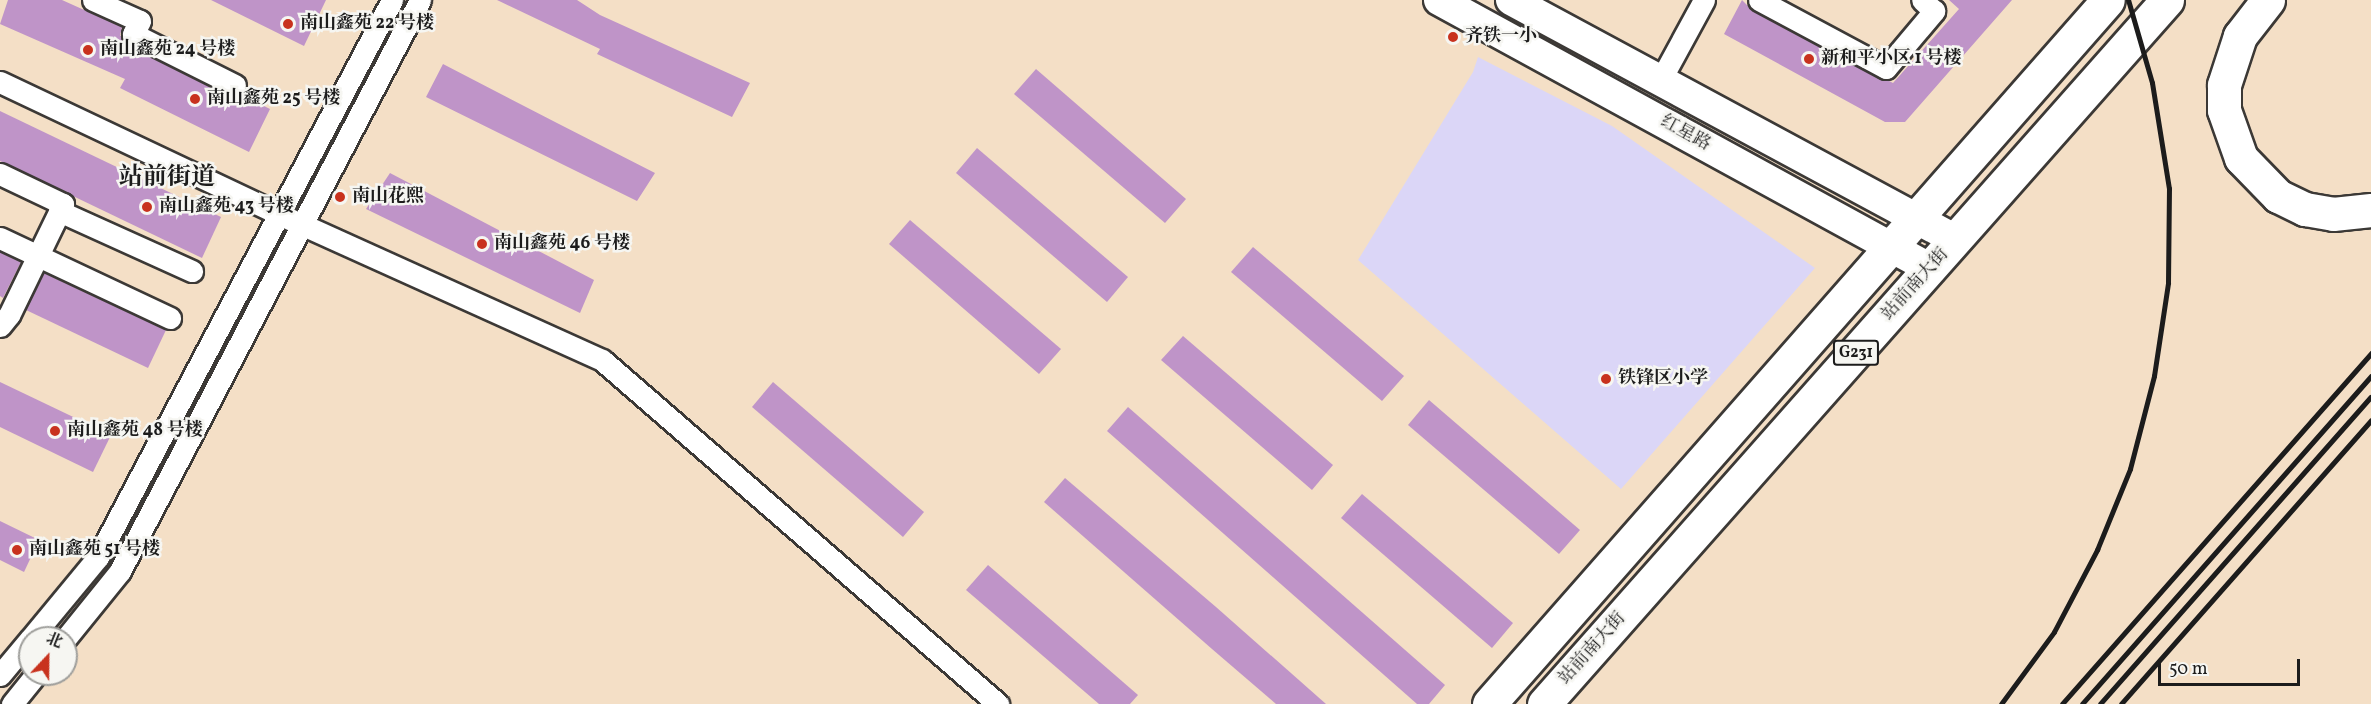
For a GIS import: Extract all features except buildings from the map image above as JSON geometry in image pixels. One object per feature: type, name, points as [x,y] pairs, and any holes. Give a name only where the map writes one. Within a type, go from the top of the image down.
[{"type":"main road","name":"G231","points":[[1489,704],[2108,0]]},
{"type":"main road","name":"站前南大街","points":[[1544,704],[2167,0]]},
{"type":"main road","points":[[2268,0],[2240,36],[2229,60],[2224,110],[2230,135],[2252,173],[2278,196],[2305,209],[2364,212]]},
{"type":"street","points":[[93,0],[133,8],[140,21],[133,34],[235,85]]},
{"type":"street","points":[[40,626],[98,557],[282,215],[392,0]]},
{"type":"street","points":[[76,626],[120,571],[420,0]]},
{"type":"street","name":"红星路","points":[[1439,0],[1931,269]]},
{"type":"street","name":"红星路","points":[[1511,0],[1956,240]]},
{"type":"street","points":[[1660,81],[1704,0]]},
{"type":"street","points":[[1759,0],[1886,68],[1934,11],[1922,0]]},
{"type":"street","points":[[0,82],[303,225],[602,360],[998,704]]},
{"type":"street","points":[[0,174],[63,204],[38,256],[3,317]]},
{"type":"street","points":[[59,211],[192,271]]},
{"type":"street","points":[[0,238],[170,318]]},
{"type":"street","points":[[0,675],[18,653]]},
{"type":"street","points":[[12,704],[26,686]]},
{"type":"shaded area","name":"铁锋区小学","points":[[1478,57],[1612,126],[1815,268],[1621,489],[1358,260],[1473,72]]},
{"type":"railway","points":[[2001,704],[2054,632],[2097,550],[2130,469],[2154,376],[2168,283],[2169,189],[2152,83],[2128,0]]},
{"type":"railway","points":[[2062,704],[2371,353]]},
{"type":"railway","points":[[2082,704],[2371,376]]},
{"type":"railway","points":[[2100,704],[2371,397]]},
{"type":"railway","points":[[2121,704],[2371,420]]},
{"type":"place","name":"南山鑫苑 22 号楼","points":[[288,24]]},
{"type":"place","name":"齐铁一小","points":[[1453,37]]},
{"type":"place","name":"南山鑫苑 24 号楼","points":[[88,50]]},
{"type":"place","name":"新和平小区 1 号楼","points":[[1809,59]]},
{"type":"place","name":"南山鑫苑 25 号楼","points":[[195,99]]},
{"type":"place","name":"南山花熙","points":[[340,197]]},
{"type":"place","name":"南山鑫苑 43 号楼","points":[[147,207]]},
{"type":"place","name":"南山鑫苑 46 号楼","points":[[482,244]]},
{"type":"place","name":"铁锋区小学","points":[[1606,379]]},
{"type":"place","name":"南山鑫苑 48 号楼","points":[[55,431]]},
{"type":"place","name":"南山鑫苑 51 号楼","points":[[17,550]]},
{"type":"district","name":"站前街道","points":[[167,179]]}]
